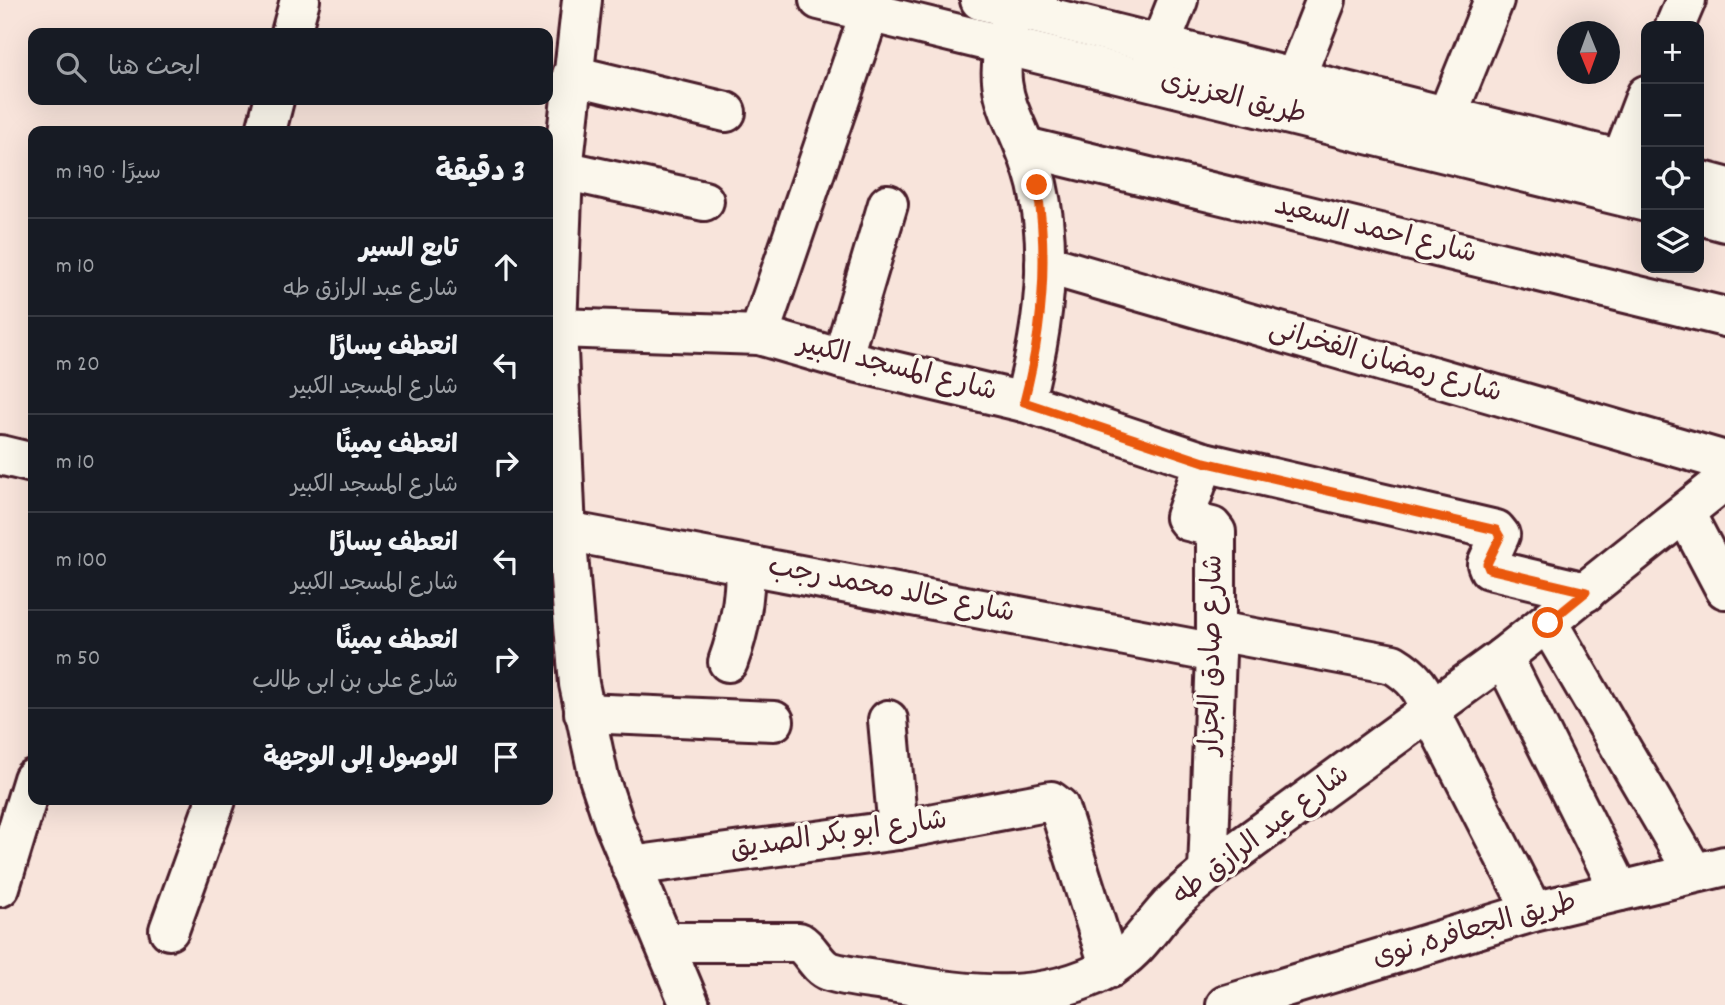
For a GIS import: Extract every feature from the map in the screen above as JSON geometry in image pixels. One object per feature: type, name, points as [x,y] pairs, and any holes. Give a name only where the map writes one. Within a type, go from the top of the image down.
[{"type":"street","points":[[293,28],[300,0]]},
{"type":"street","points":[[582,0],[563,106],[557,328],[566,531],[561,636],[584,713],[599,778],[631,866],[690,1005]]},
{"type":"street","name":"طريق العزيزى","points":[[819,0],[872,6],[1003,44],[1153,62],[1440,132],[1625,172],[1641,195]]},
{"type":"street","points":[[1153,62],[1178,0]]},
{"type":"street","points":[[1289,94],[1326,0]]},
{"type":"street","points":[[1440,132],[1494,0]]},
{"type":"street","points":[[1677,21],[1686,0]]},
{"type":"street","points":[[759,335],[872,6]]},
{"type":"street","points":[[1024,6],[1003,44],[999,66],[1004,101],[1025,147],[1037,185],[1045,264],[1035,359],[1024,402]]},
{"type":"street","name":"طريق العزيزى","points":[[1024,6],[1153,62]]},
{"type":"street","points":[[267,126],[273,105]]},
{"type":"street","points":[[563,106],[726,112]]},
{"type":"street","points":[[1625,172],[1641,113]]},
{"type":"street","name":"شارع احمد السعيد","points":[[1025,147],[1725,317]]},
{"type":"street","points":[[563,170],[704,201]]},
{"type":"street","points":[[1704,181],[1725,187]]},
{"type":"street","points":[[842,359],[888,204]]},
{"type":"street","points":[[1704,216],[1725,222]]},
{"type":"street","name":"شارع رمضان الفخرانى","points":[[1045,264],[1725,461]]},
{"type":"street","name":"شارع المسجد الكبير","points":[[557,328],[759,335],[842,359],[1024,402],[1204,462],[1496,530],[1500,537],[1487,564],[1489,569],[1586,592]]},
{"type":"street","points":[[0,455],[28,462]]},
{"type":"street","name":"شارع صادق الجزار","points":[[1204,462],[1185,517],[1216,531],[1217,642],[1208,872]]},
{"type":"street","name":"شارع عبد الرازق طه","points":[[664,942],[799,942],[808,947],[827,970],[977,998],[1012,999],[1047,994],[1081,984],[1110,968],[1142,944],[1171,904],[1208,872],[1548,623],[1725,480]]},
{"type":"street","points":[[1685,513],[1725,589]]},
{"type":"street","name":"شارع خالد محمد رجب","points":[[566,531],[745,565],[1217,642],[1393,664],[1418,683],[1532,912]]},
{"type":"street","points":[[728,662],[740,631],[746,598],[745,565]]},
{"type":"street","points":[[1548,623],[1709,870]]},
{"type":"street","points":[[1503,657],[1620,891]]},
{"type":"street","points":[[584,713],[774,721]]},
{"type":"street","points":[[888,720],[898,830]]},
{"type":"street","points":[[0,887],[28,795]]},
{"type":"street","name":"شارع ابو بكر الصديق","points":[[631,866],[898,830],[1046,802],[1059,807],[1110,968]]},
{"type":"street","points":[[169,930],[214,805]]},
{"type":"street","name":"طريق الجعافره, نوى","points":[[1227,1005],[1532,912],[1709,870]]},
{"type":"route","points":[[1037,185],[1045,264],[1035,359],[1024,402],[1204,462],[1496,530],[1500,537],[1487,564],[1489,569],[1586,592],[1548,623]]}]
